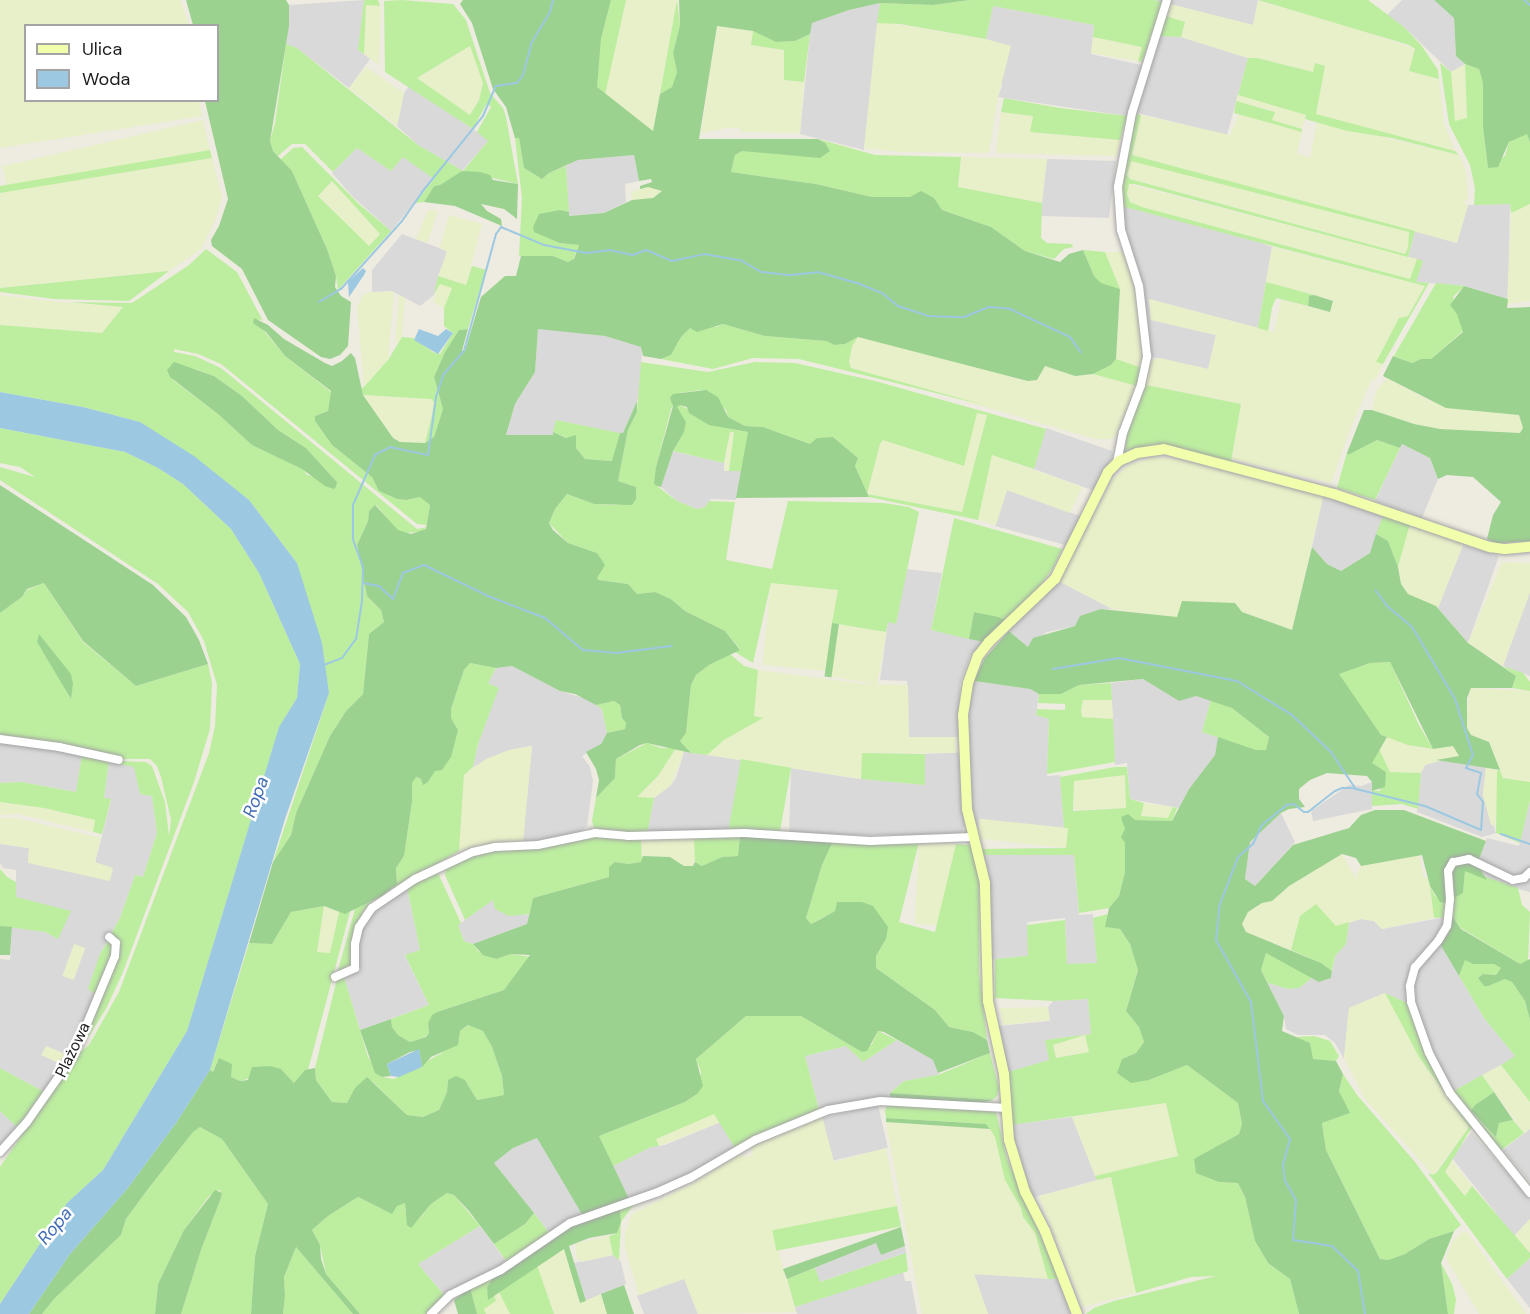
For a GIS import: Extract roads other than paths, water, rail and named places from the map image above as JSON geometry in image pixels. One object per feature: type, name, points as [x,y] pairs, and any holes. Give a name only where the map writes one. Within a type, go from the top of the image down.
[{"type":"street","points":[[1117,464],[1123,434],[1142,385],[1147,356],[1139,286],[1121,230],[1118,187],[1132,113],[1167,0]]},
{"type":"street","points":[[1077,1314],[1045,1231],[1014,1165],[1004,1074],[988,1001],[985,883],[967,809],[963,715],[968,683],[978,656],[989,642],[1055,579],[1108,472],[1137,453],[1164,450],[1334,494],[1490,547],[1505,549],[1530,547]]},
{"type":"street","points":[[0,739],[59,747],[119,760]]},
{"type":"street","points":[[335,977],[355,968],[355,944],[359,927],[372,908],[415,879],[472,852],[495,847],[538,845],[596,833],[673,836],[744,833],[870,841],[973,837]]},
{"type":"street","points":[[1530,872],[1524,878],[1513,880],[1469,860],[1453,862],[1448,871],[1450,899],[1447,926],[1438,941],[1414,967],[1410,986],[1410,1002],[1429,1053],[1450,1093],[1530,1193]]},
{"type":"street","name":"Plażowa","points":[[0,1152],[27,1122],[74,1055],[115,956],[116,943],[110,937]]},
{"type":"street","points":[[431,1314],[450,1295],[501,1270],[570,1223],[658,1192],[690,1178],[755,1140],[828,1110],[880,1101],[1007,1108]]},
{"type":"water","points":[[363,268],[366,271],[349,297],[348,282]]},
{"type":"water","points":[[419,329],[438,336],[446,329],[453,333],[438,354],[414,340]]},
{"type":"water","name":"Ropa","points":[[0,392],[83,407],[140,422],[194,456],[249,500],[297,563],[322,643],[329,693],[285,819],[210,1070],[176,1123],[127,1189],[70,1254],[29,1314],[0,1314],[0,1304],[67,1203],[103,1170],[187,1031],[279,727],[297,698],[300,664],[259,573],[231,529],[183,484],[158,468],[125,452],[0,428]]},
{"type":"water","points":[[419,1049],[422,1067],[399,1077],[391,1076],[387,1064]]},
{"type":"waterway","points":[[319,302],[341,289],[402,221],[422,192],[483,116],[496,86],[517,83],[523,75],[532,42],[550,12],[553,0]]},
{"type":"waterway","points":[[1524,0],[1530,5]]},
{"type":"waterway","points":[[324,665],[342,658],[356,639],[362,600],[363,567],[353,539],[353,505],[375,455],[390,447],[428,455],[436,397],[443,375],[464,351],[496,234],[501,227],[544,245],[586,253],[609,250],[633,255],[646,250],[672,261],[704,254],[742,261],[761,272],[791,275],[818,272],[857,283],[882,293],[898,306],[928,316],[964,317],[989,307],[1010,309],[1070,337],[1081,353]]},
{"type":"waterway","points":[[363,583],[379,586],[393,599],[403,573],[424,565],[488,596],[545,618],[583,650],[616,653],[672,646]]},
{"type":"waterway","points":[[1365,1314],[1358,1271],[1332,1246],[1293,1240],[1296,1200],[1285,1181],[1283,1165],[1290,1139],[1263,1101],[1251,1002],[1216,940],[1220,904],[1238,857],[1253,844],[1262,825],[1287,805],[1294,804],[1304,812],[1308,812],[1335,791],[1352,788],[1425,806],[1481,830],[1483,802],[1477,794],[1481,773],[1466,768],[1473,755],[1455,699],[1412,627],[1388,607],[1375,590]]},
{"type":"waterway","points":[[1053,669],[1119,658],[1237,681],[1292,715],[1331,752],[1355,788]]},
{"type":"waterway","points":[[1501,834],[1530,844]]}]
